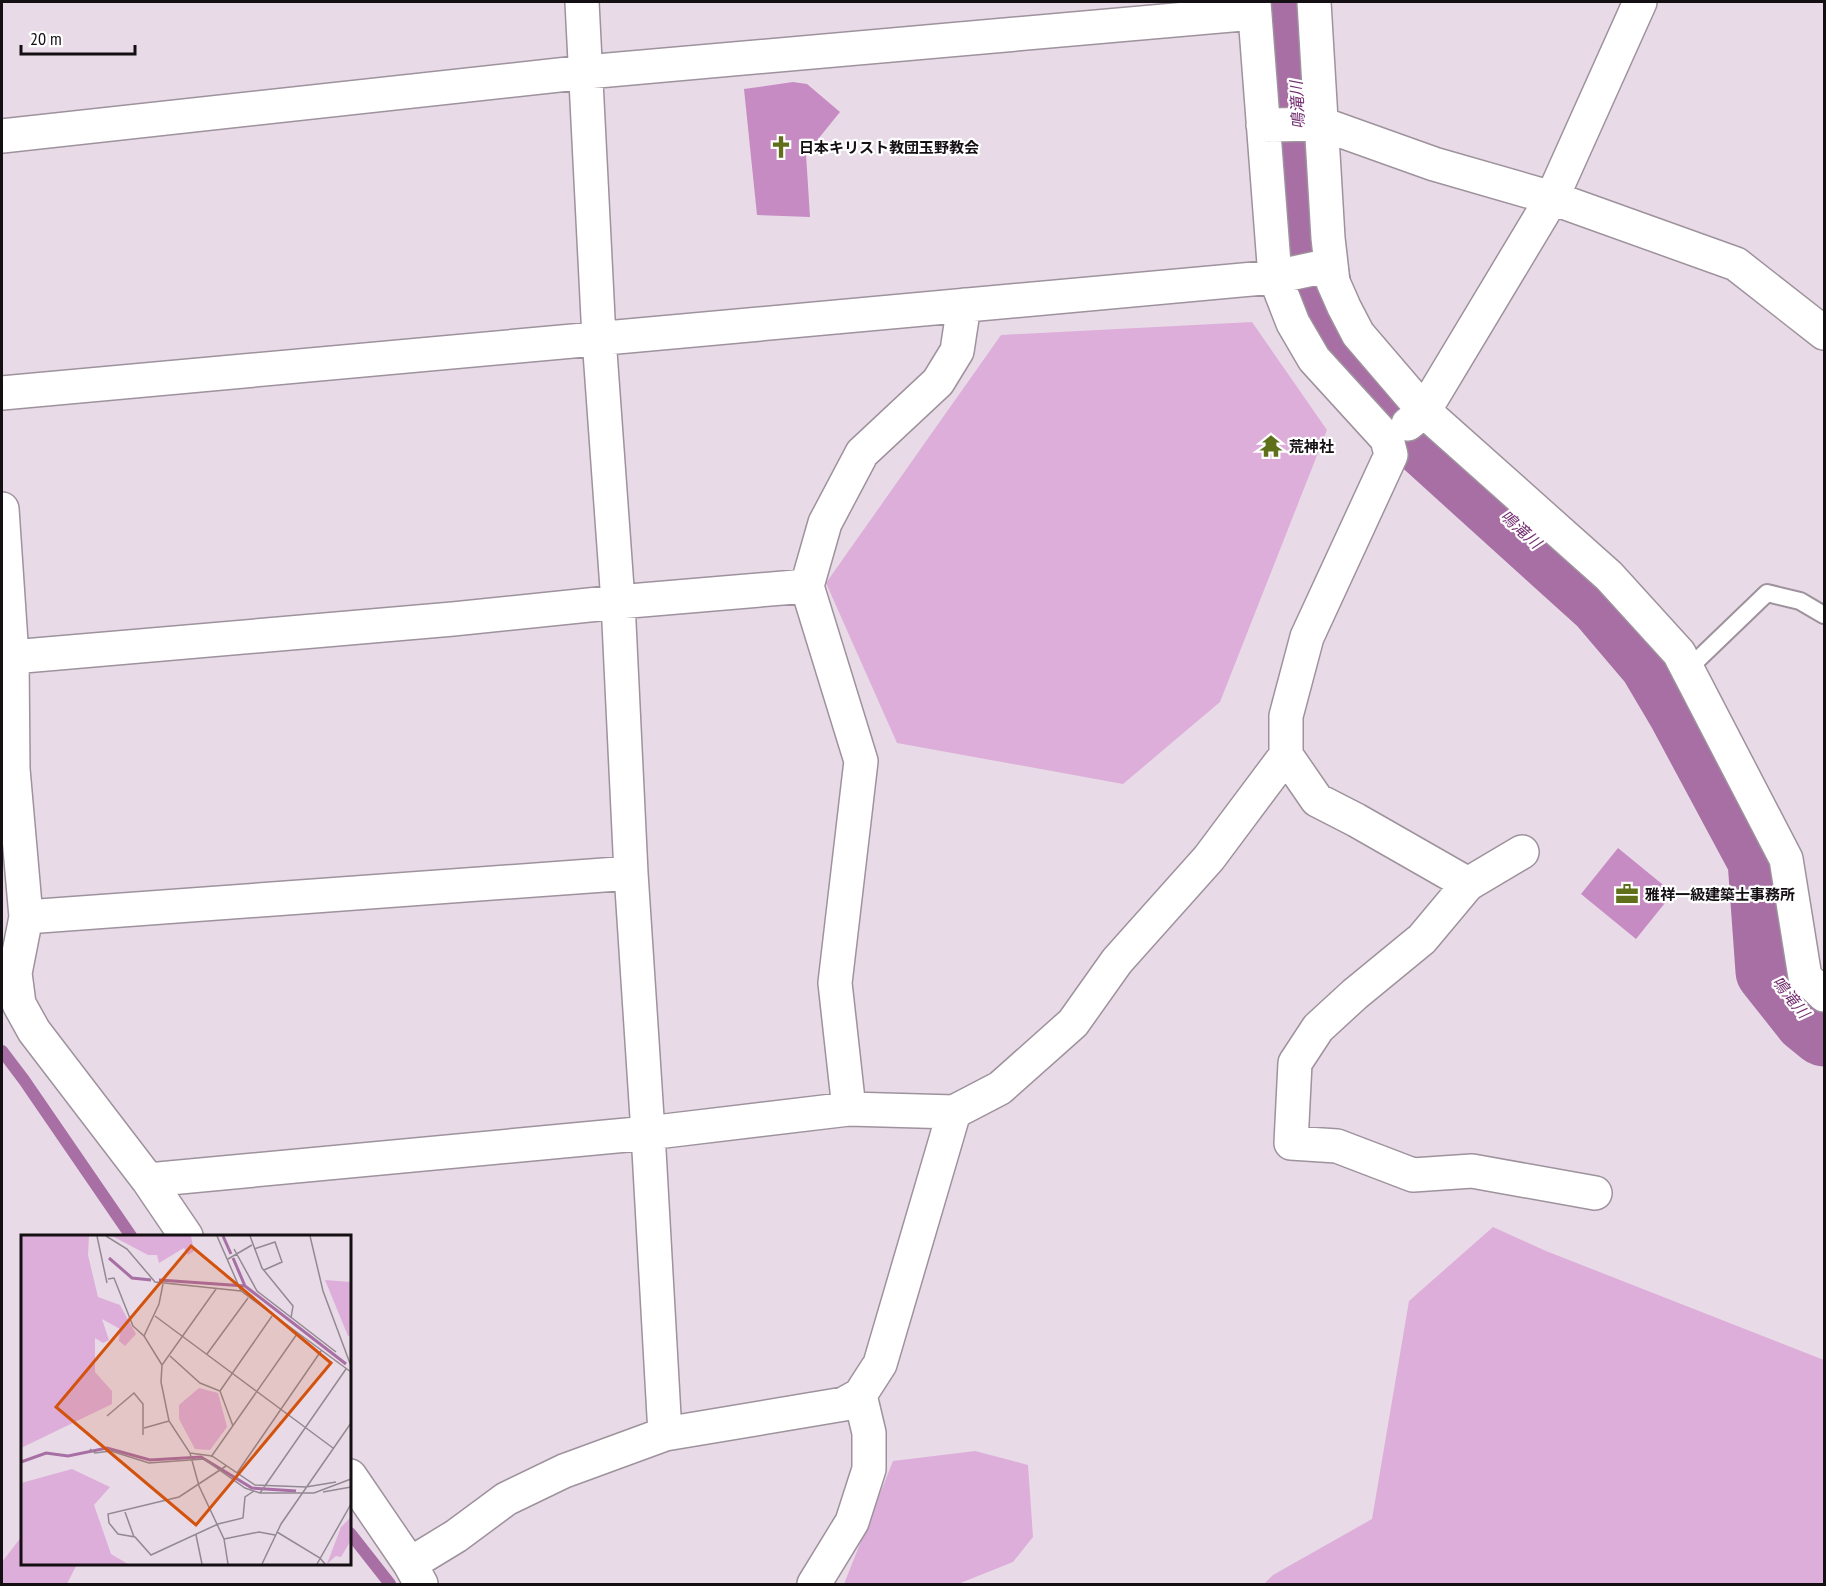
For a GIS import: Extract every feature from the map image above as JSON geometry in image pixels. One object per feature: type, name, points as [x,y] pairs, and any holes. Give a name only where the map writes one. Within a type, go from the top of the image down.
[{"type":"street","points":[[582,2],[599,338],[618,603],[631,873],[665,1434]]},
{"type":"street","points":[[1314,2],[1295,124],[1307,271],[1293,323],[1314,359],[1609,576],[1679,653],[1786,859],[1806,976],[1824,994]]},
{"type":"street","points":[[1468,884],[1317,800],[1286,755],[1286,716],[1307,637],[1391,455],[1406,425],[1552,198],[1640,2]]},
{"type":"street","points":[[2,136],[586,72],[1254,7],[1295,124],[1307,271]]},
{"type":"street","points":[[1295,124],[1552,198],[1736,264],[1824,333]]},
{"type":"street","points":[[2,393],[964,305],[1307,271],[1334,282],[1344,307],[1406,425]]},
{"type":"street","points":[[849,1109],[835,982],[861,761],[807,586],[825,524],[862,453],[938,382],[957,351],[964,305]]},
{"type":"street","points":[[2,509],[12,657],[13,769],[26,917],[10,1012],[34,1031],[148,1180],[185,1235]]},
{"type":"street","points":[[12,657],[807,586]]},
{"type":"street","points":[[148,1180],[648,1133],[849,1109],[954,1112],[1000,1088],[1073,1023],[1117,961],[1209,858],[1286,755]]},
{"type":"street","points":[[1522,852],[1468,884],[1422,939],[1318,1028],[1295,1063],[1291,1143],[1337,1146],[1413,1175],[1472,1171],[1595,1193]]},
{"type":"street","points":[[26,917],[631,873]]},
{"type":"street","points":[[351,1477],[416,1574],[456,1536],[506,1499],[564,1471],[665,1434],[844,1404],[860,1395],[880,1364],[954,1112]]},
{"type":"street","points":[[814,1584],[852,1522],[869,1469],[868,1433],[860,1395]]},
{"type":"lane","points":[[1688,669],[1767,593],[1800,601],[1824,615]]},
{"type":"shaded area","points":[[1252,322],[1327,430],[1220,702],[1123,784],[897,743],[826,583],[1001,335]]},
{"type":"shaded area","points":[[1493,1227],[1546,1251],[1824,1360],[1824,1584],[1264,1584],[1273,1575],[1372,1519],[1409,1301]]},
{"type":"shaded area","points":[[975,1451],[1028,1465],[1033,1537],[1013,1562],[958,1584],[844,1584],[893,1461]]},
{"type":"shaded area","points":[[21,1537],[21,1565],[76,1565],[67,1584],[2,1584],[2,1562]]},
{"type":"building","name":"日本キリスト教団玉野教会","points":[[793,82],[807,84],[840,112],[806,154],[810,217],[757,215],[744,89]]},
{"type":"building","name":"雅祥一級建築士事務所","points":[[1618,848],[1673,893],[1636,939],[1581,894]]},
{"type":"waterway","name":"鳴滝川","points":[[1293,2],[1296,108],[1308,235],[1318,290],[1329,321],[1346,347],[1423,440],[1602,602],[1653,662],[1762,860],[1770,971],[1808,1019],[1824,1032]]},
{"type":"waterway","points":[[2,1051],[130,1235]]},
{"type":"waterway","points":[[351,1534],[390,1584]]},
{"type":"place","name":"日本キリスト教団玉野教会","points":[[781,147]]},
{"type":"place","name":"荒神社","points":[[1271,446]]},
{"type":"place","name":"雅祥一級建築士事務所","points":[[1627,894]]}]
